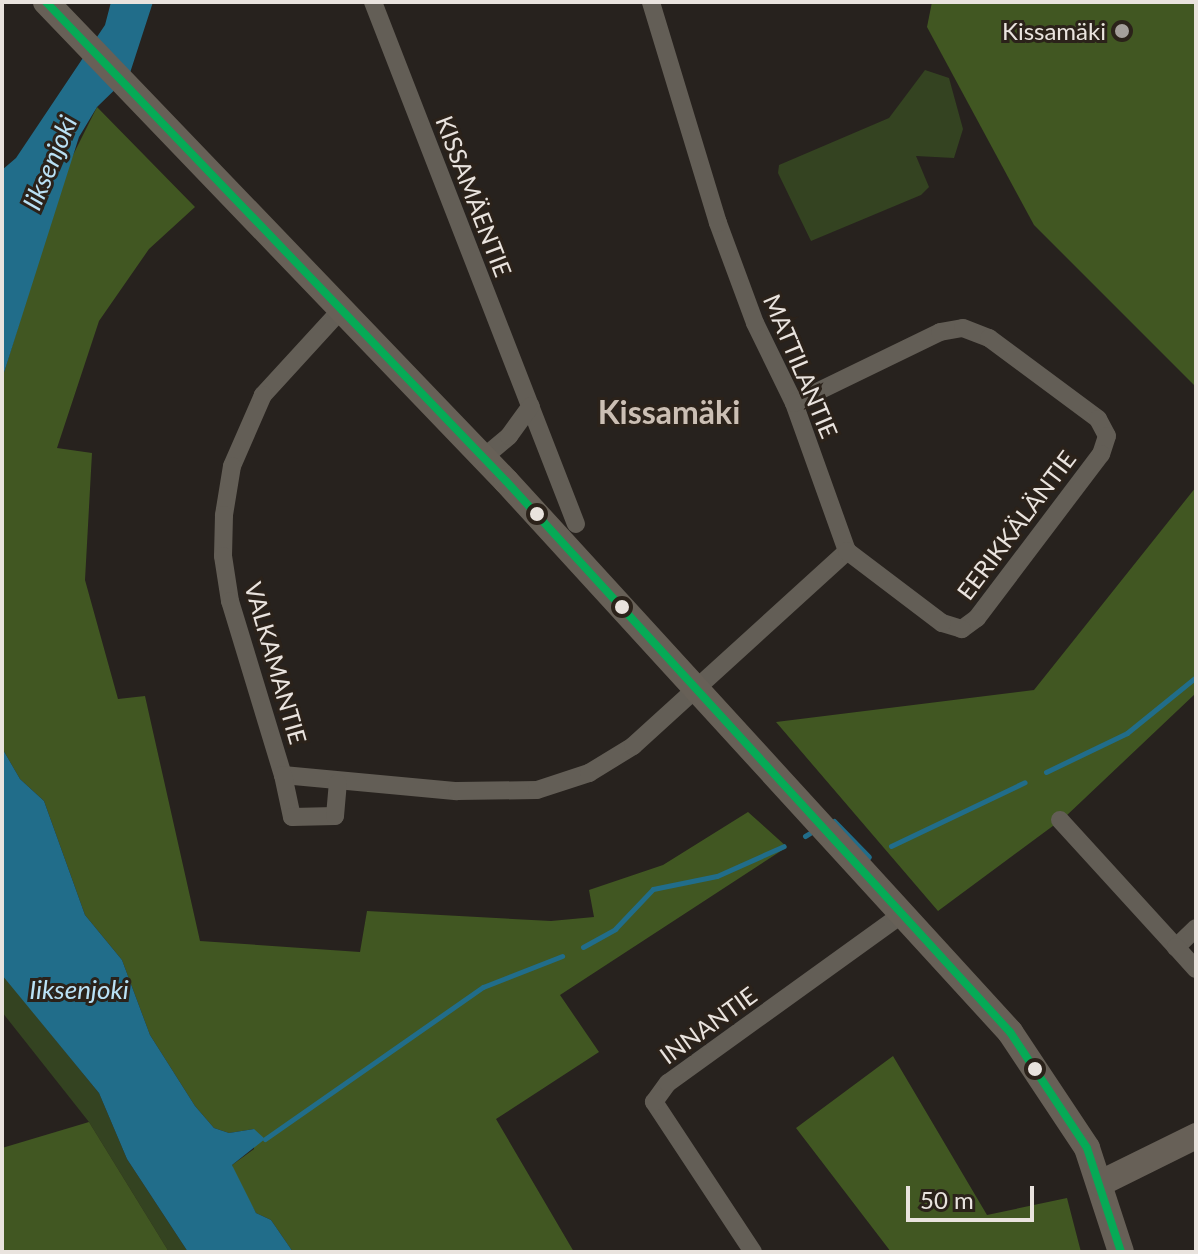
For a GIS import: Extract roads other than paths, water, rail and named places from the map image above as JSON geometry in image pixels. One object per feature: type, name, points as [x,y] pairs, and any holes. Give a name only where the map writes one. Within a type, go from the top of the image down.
[{"type":"street","points":[[46,2],[339,312],[483,458],[1010,1032],[1061,1104],[1101,1183],[1121,1252]]},
{"type":"street","name":"KISSAMÄENTIE","points":[[373,2],[576,524]]},
{"type":"street","name":"MATTILANTIE","points":[[651,2],[718,223],[755,323],[794,403],[847,551]]},
{"type":"street","name":"VALKAMANTIE","points":[[338,783],[335,816],[292,817],[283,775],[230,601],[224,515],[232,466],[263,395],[339,312]]},
{"type":"street","name":"EERIKKÄLÄNTIE","points":[[794,403],[940,332],[963,328],[989,338],[1098,419],[1107,436],[1091,467],[977,618],[962,629],[942,623],[847,551]]},
{"type":"street","points":[[483,458],[509,436],[531,406]]},
{"type":"street","points":[[694,691],[847,551]]},
{"type":"street","name":"VALKAMANTIE","points":[[283,775],[338,783],[457,791],[537,790],[589,773],[633,746],[694,691]]},
{"type":"street","points":[[1060,820],[1196,969]]},
{"type":"street","name":"INNANTIE","points":[[753,1252],[654,1102],[668,1083],[901,915]]},
{"type":"street","points":[[1176,947],[1196,928]]},
{"type":"street","points":[[1101,1183],[1196,1136]]},
{"type":"water","name":"Iiksenjoki","points":[[111,2],[153,2],[129,76],[97,107],[79,137],[2,379],[2,170],[16,158],[105,25]]},
{"type":"water","name":"Iiksenjoki","points":[[2,748],[20,779],[44,801],[85,915],[122,960],[150,1035],[195,1106],[214,1128],[229,1133],[254,1129],[265,1139],[232,1165],[256,1213],[271,1220],[293,1252],[188,1252],[127,1159],[99,1093],[2,975]]},
{"type":"waterway","points":[[1046,772],[1127,733],[1196,677]]},
{"type":"waterway","points":[[891,846],[1025,782]]},
{"type":"waterway","points":[[834,821],[869,857]]},
{"type":"waterway","points":[[805,836],[810,833]]},
{"type":"waterway","points":[[583,947],[615,929],[653,889],[717,876],[784,846]]},
{"type":"waterway","points":[[265,1139],[483,987],[562,956]]},
{"type":"place","name":"Kissamäki","points":[[1122,31]]},
{"type":"district","name":"Kissamäki","points":[[669,412]]}]
